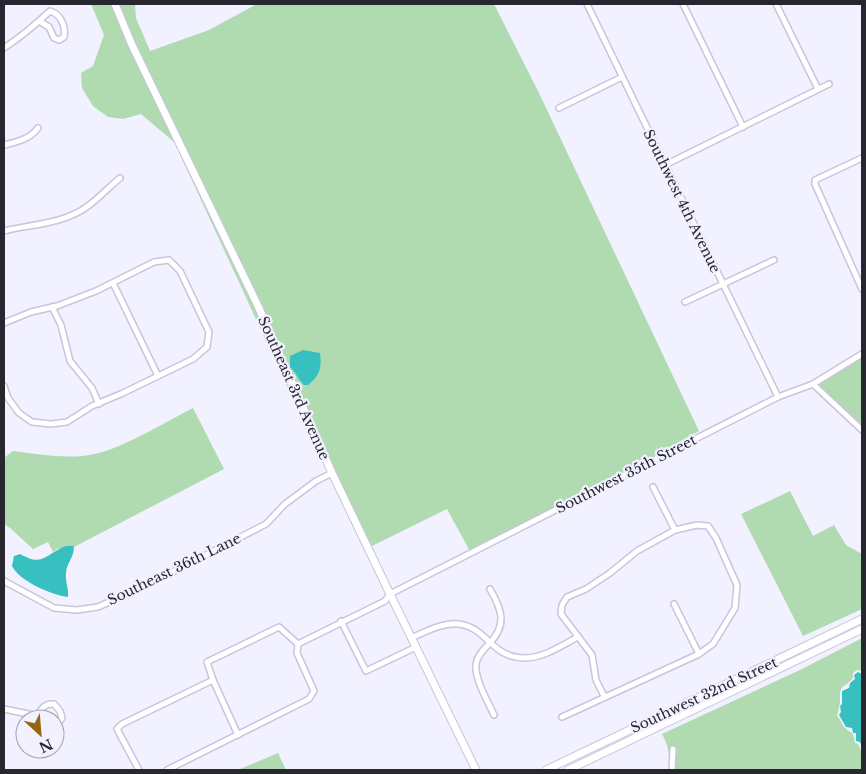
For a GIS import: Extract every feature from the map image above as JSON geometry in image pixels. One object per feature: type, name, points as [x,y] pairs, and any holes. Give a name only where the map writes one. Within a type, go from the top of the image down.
[{"type":"main road","name":"Southeast 3rd Avenue","points":[[115,4],[132,45],[258,306],[332,473],[476,770]]},
{"type":"main road","name":"Southwest 32nd Street","points":[[546,770],[862,619]]},
{"type":"main road","name":"Southwest 32nd Street","points":[[568,770],[862,629]]},
{"type":"street","name":"Southwest 4th Avenue","points":[[587,4],[778,397]]},
{"type":"street","points":[[683,4],[743,127]]},
{"type":"street","points":[[776,4],[818,89]]},
{"type":"street","points":[[4,48],[21,37],[50,11],[55,12],[64,25],[64,37],[59,40],[54,38],[48,27],[39,21]]},
{"type":"street","points":[[559,108],[622,77]]},
{"type":"street","points":[[665,166],[829,84]]},
{"type":"street","points":[[4,145],[26,138],[38,128]]},
{"type":"street","points":[[862,158],[815,180],[815,184],[862,289]]},
{"type":"street","points":[[4,231],[48,223],[76,213],[88,207],[120,178]]},
{"type":"street","points":[[4,323],[31,312],[52,307],[113,283],[154,262],[169,260],[180,271],[209,332],[207,347],[193,359],[84,410],[67,422],[51,424],[32,422],[18,413],[8,398],[4,386]]},
{"type":"street","points":[[685,302],[774,260]]},
{"type":"street","points":[[113,283],[158,376]]},
{"type":"street","points":[[52,307],[61,325],[70,361],[92,388],[99,404]]},
{"type":"street","name":"Southwest 35th Street","points":[[298,644],[341,621],[385,601],[390,594],[778,397],[813,384],[862,354]]},
{"type":"street","points":[[813,384],[862,430]]},
{"type":"street","name":"Southeast 36th Lane","points":[[4,581],[54,608],[77,610],[98,607],[155,581],[266,524],[285,504],[316,481],[332,473]]},
{"type":"street","points":[[653,487],[675,530]]},
{"type":"street","points":[[562,717],[604,696],[640,682],[699,654],[713,644],[735,608],[737,585],[716,538],[708,526],[697,525],[675,530],[637,551],[610,573],[586,589],[567,596],[562,605],[561,614],[592,655],[596,680],[604,696]]},
{"type":"street","points":[[490,589],[499,604],[502,614],[500,628],[490,643],[481,651],[476,664],[478,679],[494,715]]},
{"type":"street","points":[[674,604],[699,654]]},
{"type":"street","points":[[341,621],[366,671],[416,648]]},
{"type":"street","points":[[411,638],[448,625],[459,624],[477,630],[500,652],[511,657],[526,658],[542,655],[578,637]]},
{"type":"street","points":[[166,770],[238,735],[309,699],[314,691],[297,653],[298,644],[279,626],[208,663],[212,680],[238,735]]},
{"type":"street","points":[[139,770],[117,729],[122,724],[212,680]]},
{"type":"street","points":[[43,709],[44,706],[54,704],[58,709]]},
{"type":"street","points":[[672,770],[673,750]]},
{"type":"green space","points":[[91,4],[113,4],[176,141],[174,142],[141,114],[123,119],[108,117],[93,106],[82,88],[81,73],[93,66],[104,35]]},
{"type":"green space","points":[[117,4],[135,4],[136,18],[150,51],[209,30],[257,4],[494,4],[539,93],[699,431],[472,555],[447,509],[370,547]]},
{"type":"green space","points":[[179,149],[256,307],[366,549],[364,550],[307,430]]},
{"type":"green space","points":[[862,355],[862,431],[808,383]]},
{"type":"green space","points":[[193,408],[224,469],[74,547],[57,549],[53,552],[48,542],[33,549],[4,524],[4,458],[13,451],[51,456],[89,455],[128,442]]},
{"type":"green space","points":[[790,491],[813,536],[834,525],[846,545],[862,554],[862,609],[803,636],[741,514]]},
{"type":"green space","points":[[862,638],[862,671],[857,670],[853,673],[853,678],[842,687],[837,716],[844,727],[853,734],[855,743],[858,744],[862,753],[862,770],[675,770],[675,747],[671,747],[669,770],[669,751],[662,734],[802,669]]},
{"type":"green space","points":[[278,753],[286,770],[238,770]]},
{"type":"water","points":[[303,350],[320,353],[321,363],[319,371],[308,385],[302,383],[290,367],[290,356]]},
{"type":"water","points":[[66,546],[74,546],[73,554],[66,570],[68,597],[53,593],[29,582],[21,577],[12,566],[14,556],[20,554],[34,560],[39,560]]},
{"type":"water","points":[[858,672],[862,674],[862,748],[860,742],[856,741],[856,733],[853,733],[852,728],[846,727],[839,715],[842,704],[842,691],[849,688],[850,683],[855,679],[854,675]]}]
